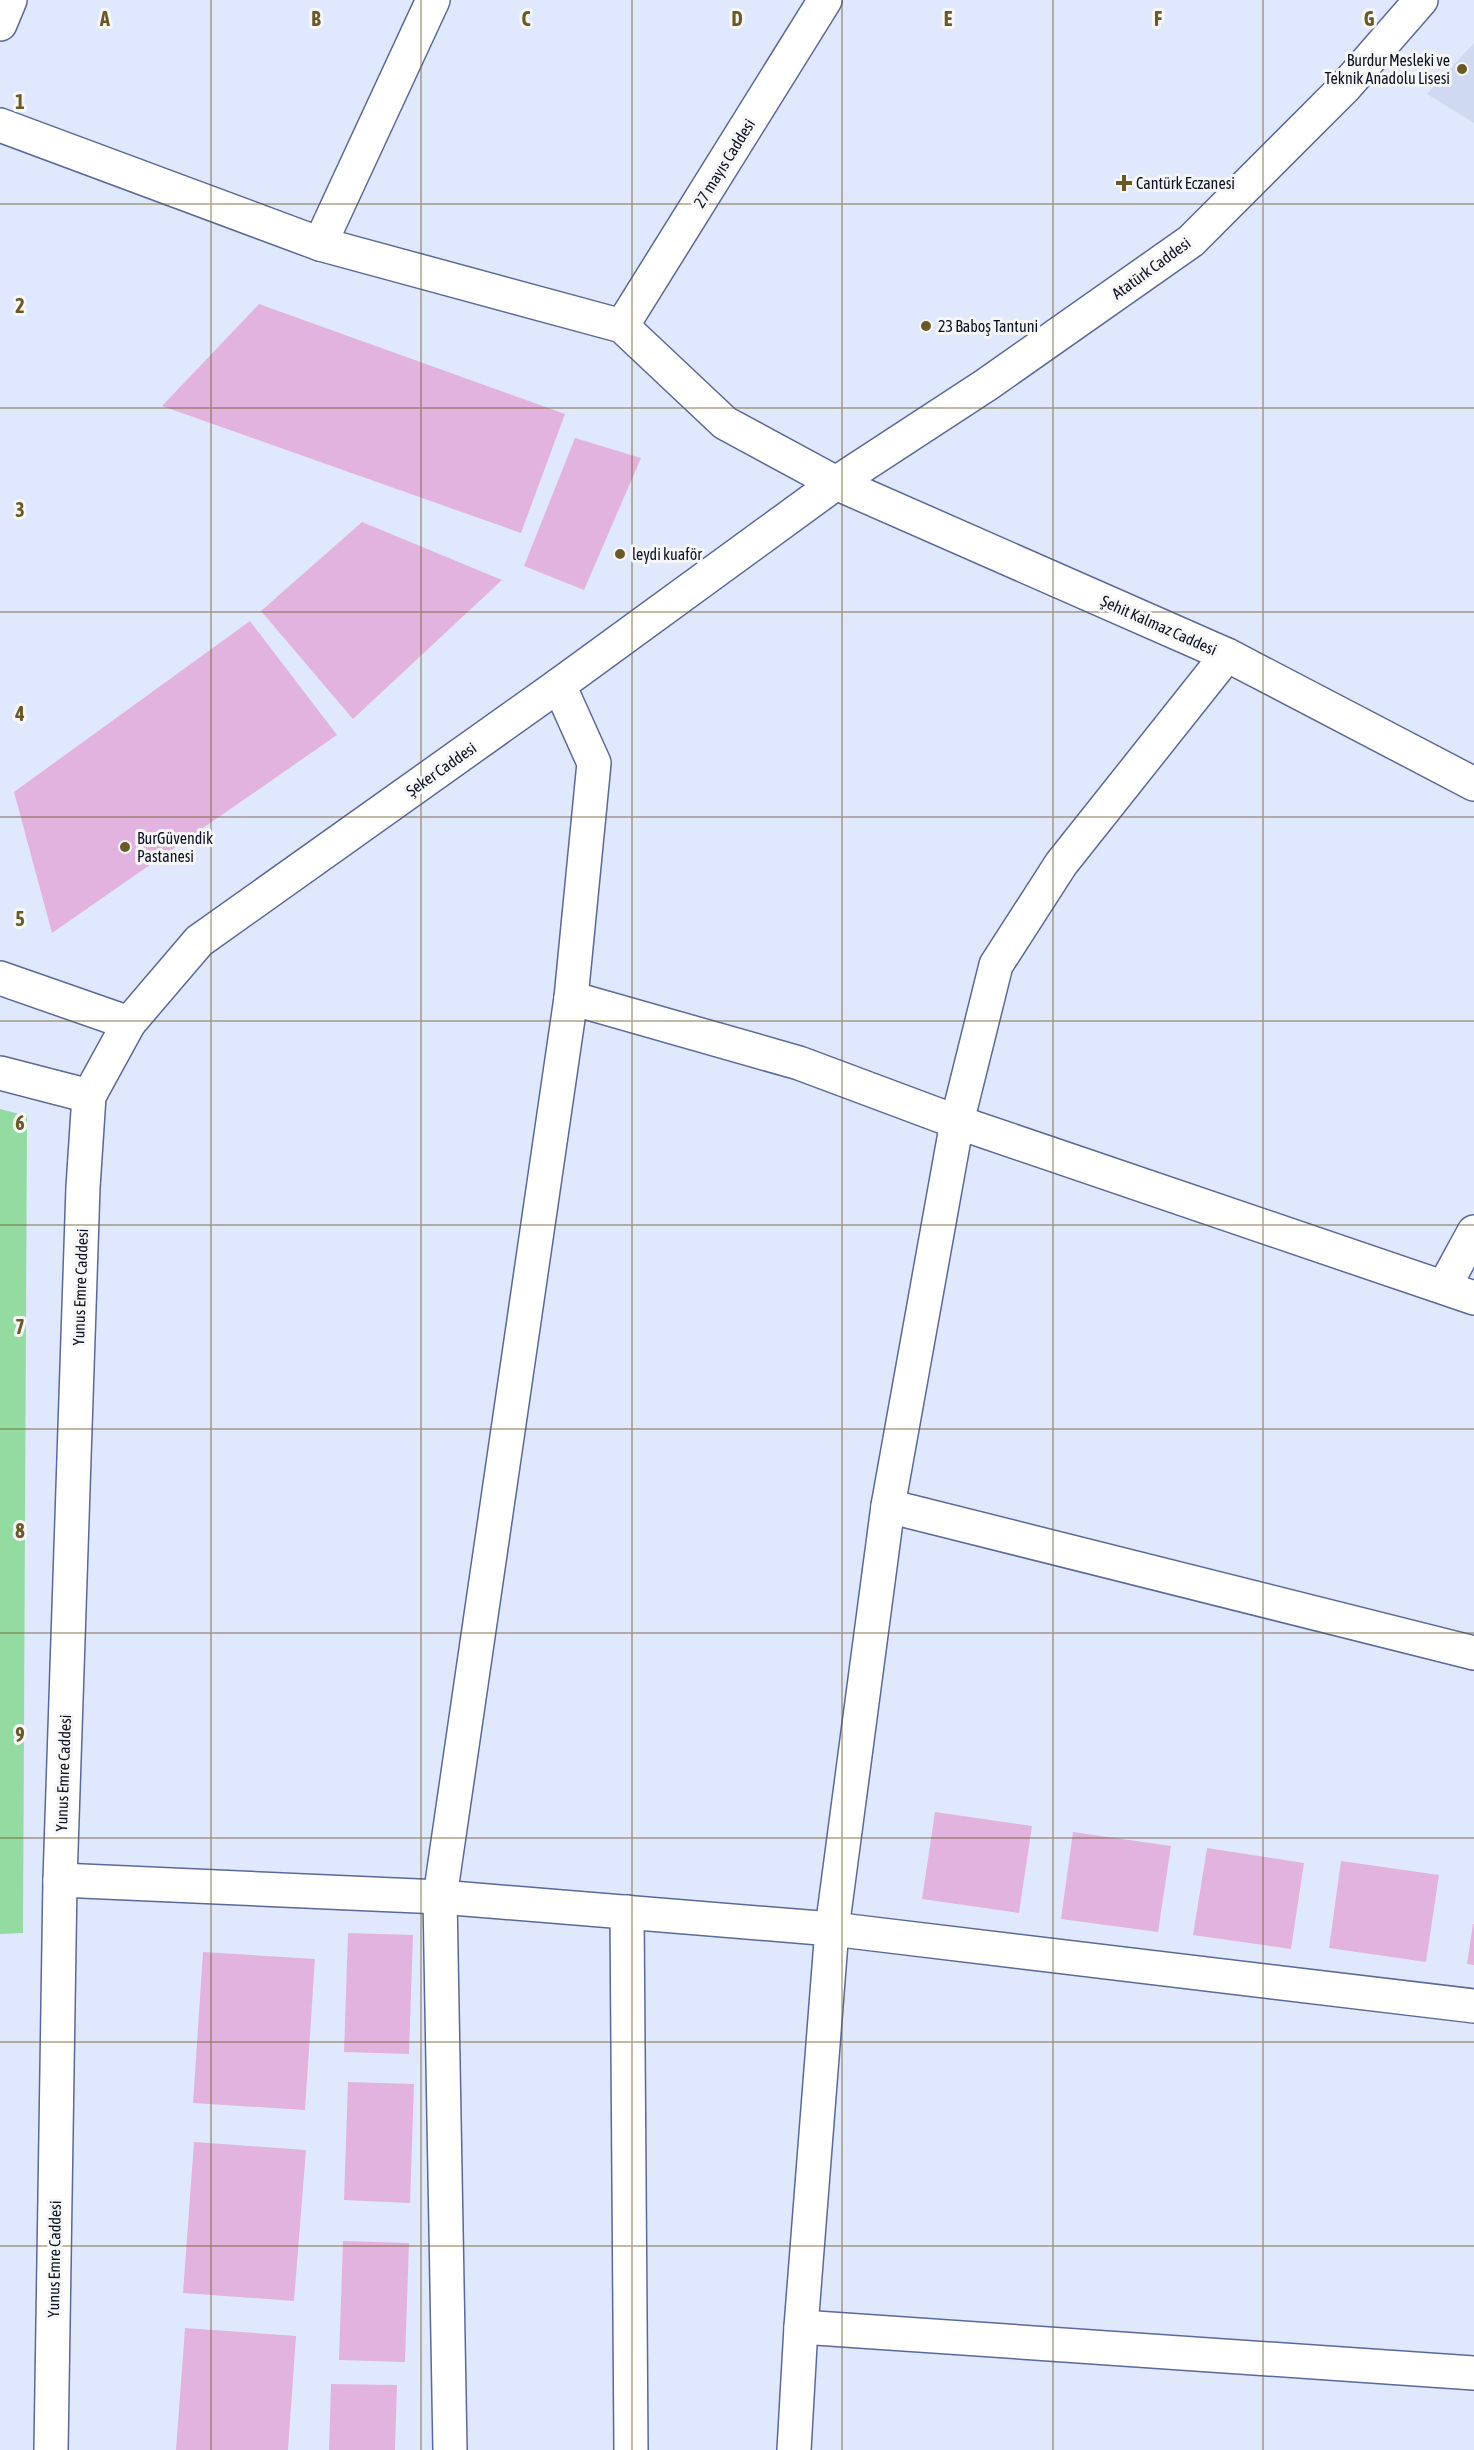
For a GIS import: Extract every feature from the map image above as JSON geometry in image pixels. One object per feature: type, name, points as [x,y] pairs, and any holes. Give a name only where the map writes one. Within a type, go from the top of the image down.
[{"type":"street","points":[[0,24],[10,0]]},
{"type":"street","points":[[320,244],[433,0]]},
{"type":"street","name":"27 mayıs Caddesi","points":[[622,326],[825,0]]},
{"type":"street","name":"Atatürk Caddesi","points":[[836,483],[986,385],[1191,241],[1346,86],[1421,0]]},
{"type":"street","points":[[0,125],[320,244],[622,326]]},
{"type":"street","name":"Şehit Kalmaz Caddesi","points":[[622,326],[725,423],[836,483],[1227,655],[1474,784]]},
{"type":"street","name":"Şeker Caddesi","points":[[89,1096],[129,1023],[199,941],[559,685],[836,483]]},
{"type":"street","points":[[794,2450],[801,2327],[832,1929],[888,1506],[957,1122],[996,965],[1061,864],[1227,655]]},
{"type":"street","points":[[450,2450],[440,1897],[571,998],[594,763],[559,685]]},
{"type":"street","points":[[0,978],[129,1023]]},
{"type":"street","points":[[571,998],[799,1063],[957,1122],[1459,1292],[1474,1232]]},
{"type":"street","points":[[0,1073],[89,1096]]},
{"type":"street","name":"Yunus Emre Caddesi","points":[[51,2450],[60,1880],[83,1187],[89,1096]]},
{"type":"street","points":[[888,1506],[1474,1653]]},
{"type":"street","points":[[60,1880],[440,1897],[832,1929],[1474,2006]]},
{"type":"street","points":[[627,1912],[631,2450]]},
{"type":"street","points":[[801,2327],[1474,2373]]},
{"type":"shaded area","name":"Burdur Mesleki ve Teknik Anadolu Lisesi","points":[[1474,43],[1474,123],[1427,94]]},
{"type":"green space","points":[[0,1109],[27,1116],[23,1933],[0,1934]]},
{"type":"building","points":[[259,304],[565,414],[521,533],[162,406]]},
{"type":"building","points":[[575,438],[641,458],[584,590],[524,566]]},
{"type":"building","points":[[362,522],[502,580],[353,719],[261,611]]},
{"type":"building","points":[[250,621],[337,735],[52,933],[14,792]]},
{"type":"building","points":[[935,1812],[1032,1826],[1019,1913],[922,1899]]},
{"type":"building","points":[[1073,1832],[1171,1846],[1158,1932],[1061,1919]]},
{"type":"building","points":[[1207,1848],[1304,1863],[1291,1949],[1193,1935]]},
{"type":"building","points":[[1341,1861],[1439,1875],[1426,1962],[1329,1948]]},
{"type":"building","points":[[1474,1924],[1474,1965],[1467,1964]]},
{"type":"building","points":[[348,1933],[413,1935],[409,2054],[344,2052]]},
{"type":"building","points":[[203,1952],[315,1959],[305,2110],[193,2103]]},
{"type":"building","points":[[348,2082],[414,2084],[410,2203],[344,2200]]},
{"type":"building","points":[[194,2142],[306,2150],[294,2301],[183,2293]]},
{"type":"building","points":[[343,2241],[409,2243],[405,2362],[339,2360]]},
{"type":"building","points":[[185,2328],[296,2336],[288,2450],[176,2450]]},
{"type":"building","points":[[331,2384],[397,2385],[395,2450],[329,2450]]},
{"type":"place","name":"Burdur Mesleki ve Teknik Anadolu Lisesi","points":[[1462,69]]},
{"type":"place","name":"Cantürk Eczanesi","points":[[1124,183]]},
{"type":"place","name":"23 Baboş Tantuni","points":[[926,326]]},
{"type":"place","name":"leydi kuaför","points":[[620,554]]},
{"type":"place","name":"BurGüvendik Pastanesi","points":[[125,847]]}]
